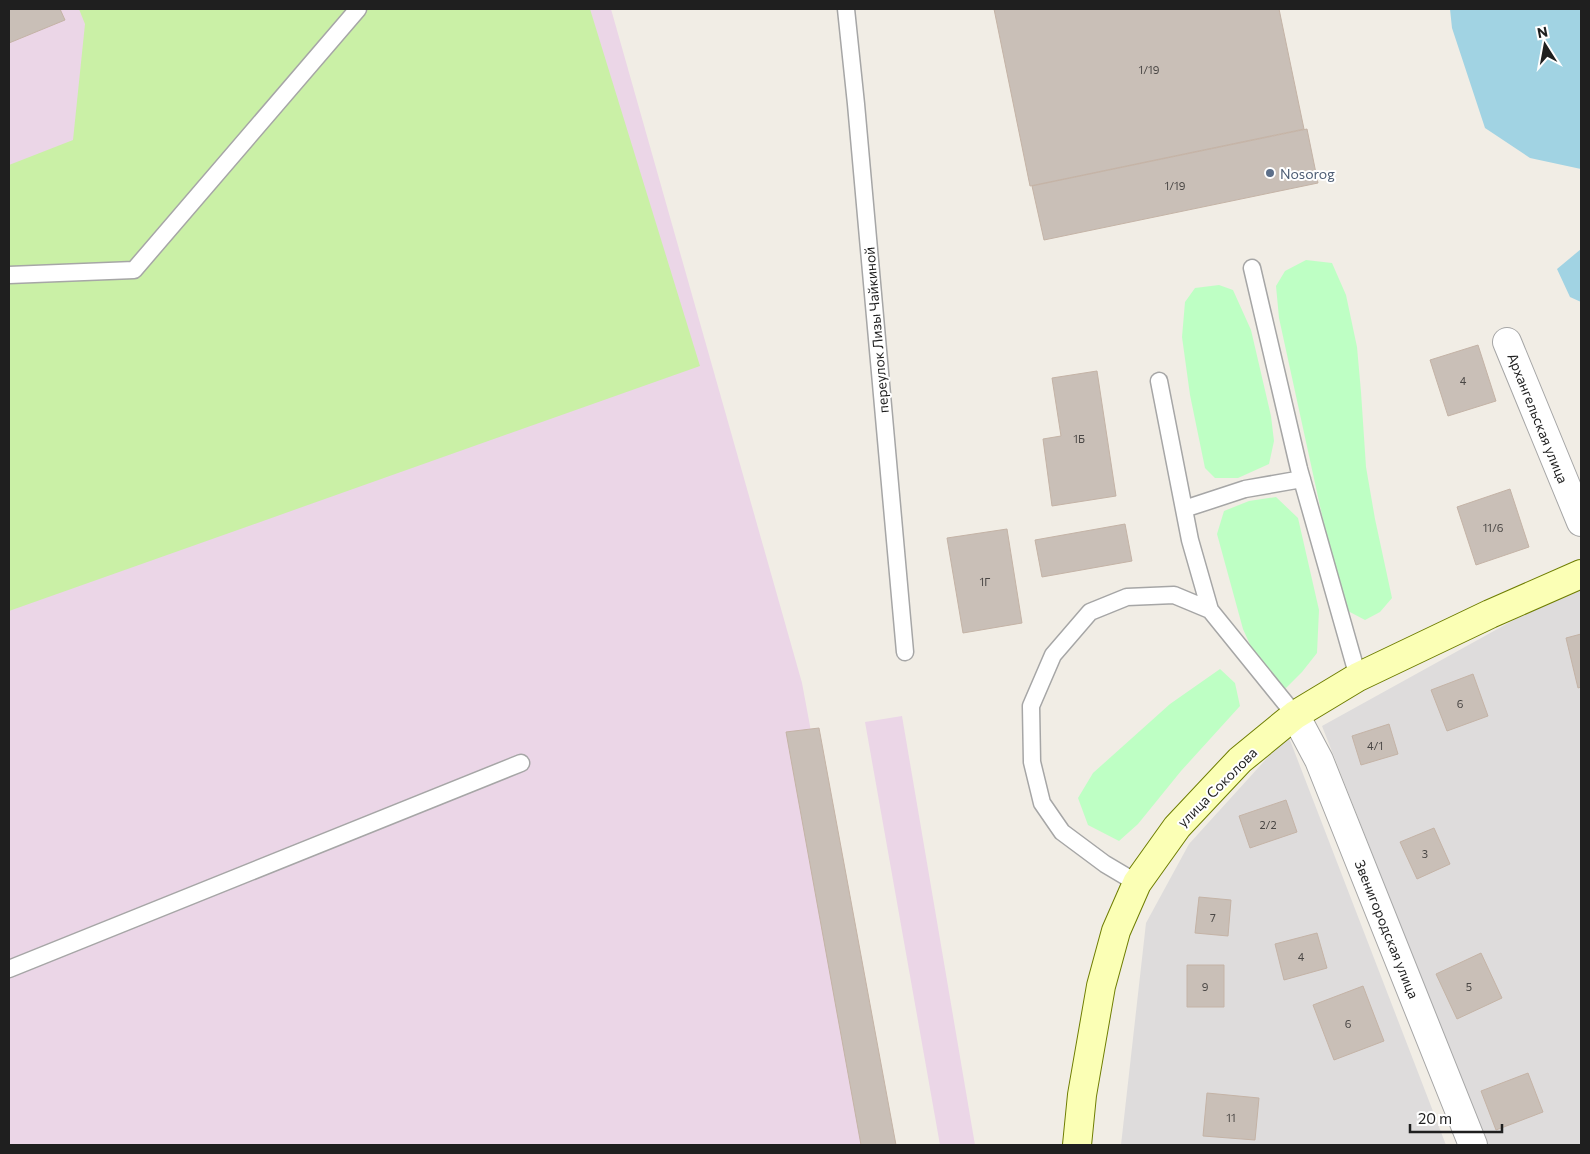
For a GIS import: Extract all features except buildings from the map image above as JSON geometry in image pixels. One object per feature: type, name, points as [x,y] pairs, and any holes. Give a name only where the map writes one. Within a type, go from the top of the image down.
[{"type":"main road","name":"улица Соколова","points":[[1077,1145],[1082,1095],[1101,986],[1116,931],[1136,883],[1177,827],[1240,760],[1295,714],[1358,677],[1490,614],[1581,574]]},
{"type":"street","name":"Архангельская улица","points":[[1507,342],[1581,522]]},
{"type":"street","name":"Звенигородская улица","points":[[1295,714],[1319,760],[1474,1145]]},
{"type":"lane","points":[[9,275],[134,270],[358,9]]},
{"type":"lane","name":"переулок Лизы Чайкиной","points":[[846,9],[904,652]]},
{"type":"lane","points":[[1252,268],[1302,480],[1358,677]]},
{"type":"lane","points":[[1159,381],[1190,540],[1210,610],[1295,714]]},
{"type":"lane","points":[[1184,509],[1244,489],[1302,480]]},
{"type":"lane","points":[[1136,883],[1105,864],[1062,832],[1042,803],[1032,762],[1031,706],[1053,655],[1090,612],[1127,597],[1174,595],[1210,610]]},
{"type":"lane","points":[[9,969],[520,762]]},
{"type":"shaded area","points":[[9,9],[611,9],[802,683],[888,1145],[9,1145]]},
{"type":"shaded area","points":[[1581,583],[1581,1145],[1487,1145],[1322,726]]},
{"type":"shaded area","points":[[902,716],[975,1145],[940,1145],[865,722]]},
{"type":"shaded area","points":[[1288,735],[1446,1145],[1121,1145],[1146,923],[1189,844]]},
{"type":"green space","points":[[79,9],[590,9],[700,366],[9,611],[9,165],[73,140],[85,24]]},
{"type":"green space","points":[[1306,260],[1332,263],[1346,295],[1357,347],[1366,467],[1392,598],[1380,612],[1365,620],[1348,611],[1330,552],[1279,318],[1276,286],[1285,271]]},
{"type":"green space","points":[[1219,285],[1233,290],[1251,330],[1271,416],[1274,441],[1269,464],[1238,478],[1215,478],[1205,468],[1190,395],[1182,337],[1185,302],[1195,288]]},
{"type":"green space","points":[[1276,497],[1298,518],[1319,610],[1317,653],[1286,688],[1268,685],[1243,629],[1217,534],[1224,511],[1249,501]]},
{"type":"green space","points":[[1220,669],[1235,683],[1240,706],[1181,771],[1138,824],[1119,841],[1088,825],[1078,798],[1093,773],[1170,704]]},
{"type":"water","points":[[1450,9],[1581,9],[1581,169],[1530,158],[1485,128],[1452,28]]},
{"type":"water","points":[[1581,249],[1581,302],[1570,297],[1557,269]]},
{"type":"place","name":"Nosorog","points":[[1270,173]]}]
